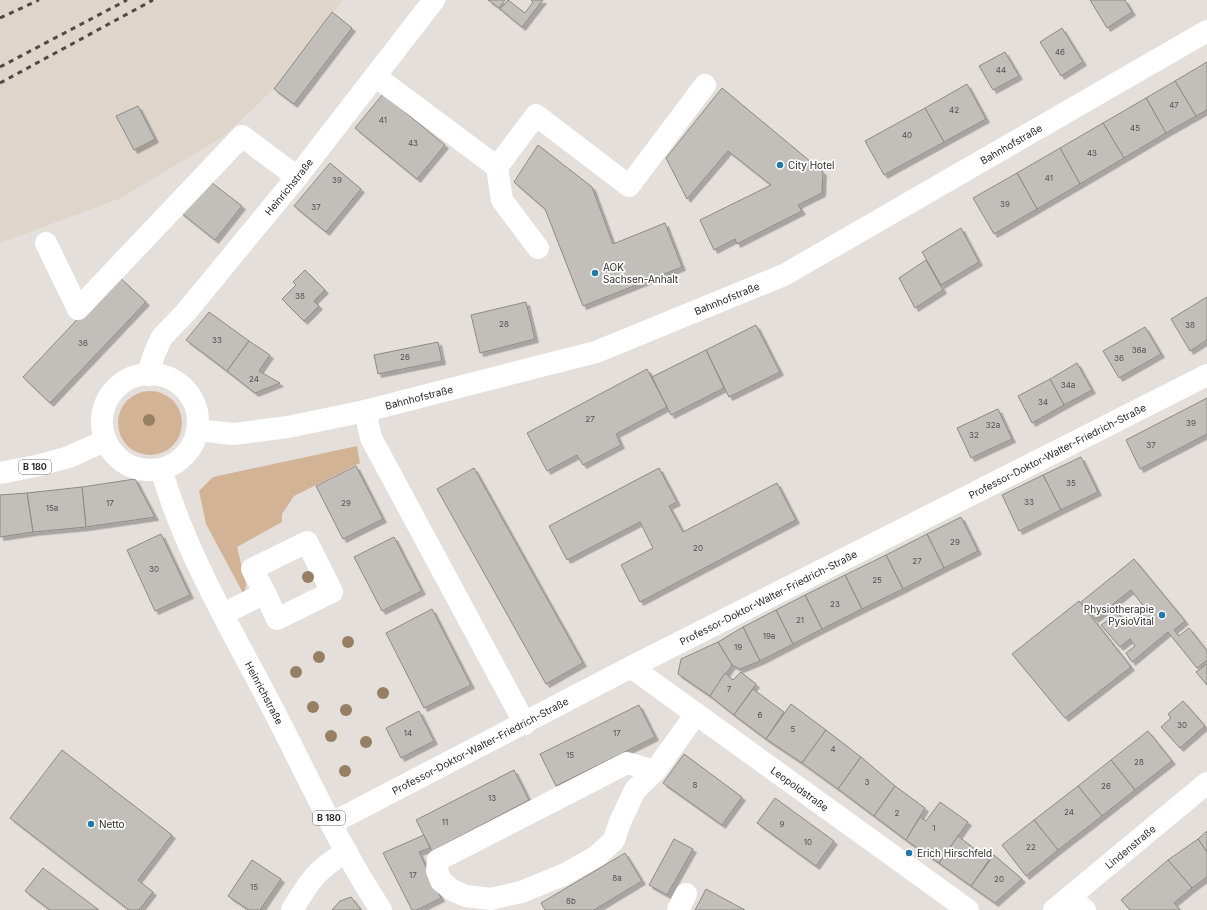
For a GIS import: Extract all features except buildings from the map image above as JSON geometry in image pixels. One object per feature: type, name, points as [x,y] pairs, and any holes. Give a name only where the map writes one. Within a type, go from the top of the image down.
[{"type":"street","name":"Heinrichstraße","points":[[149,375],[155,352],[162,337],[186,312],[297,177],[434,0]]},
{"type":"street","name":"Bahnhofstraße","points":[[197,430],[234,434],[288,427],[365,411],[596,352],[784,275],[1207,32]]},
{"type":"street","points":[[375,76],[497,167],[502,200],[538,248]]},
{"type":"street","points":[[497,167],[536,115],[630,186],[705,85]]},
{"type":"street","points":[[46,243],[78,309],[242,136],[297,177]]},
{"type":"street","points":[[149,375],[170,379],[186,391],[196,409],[197,430],[187,453],[173,464],[161,469],[144,470],[128,465],[115,454],[106,440],[102,422],[104,410],[109,398],[116,389],[126,381],[137,376],[149,375]]},
{"type":"street","name":"Professor-Doktor-Walter-Friedrich-Straße","points":[[332,823],[525,724],[631,667],[1207,375]]},
{"type":"street","points":[[365,411],[371,438],[525,724]]},
{"type":"street","name":"B 180","points":[[0,473],[36,466],[69,457],[106,440]]},
{"type":"street","name":"Heinrichstraße","points":[[161,469],[185,535],[223,614],[347,852],[381,910]]},
{"type":"street","points":[[223,614],[265,593]]},
{"type":"street","name":"Leopoldstraße","points":[[631,667],[968,910]]},
{"type":"street","points":[[655,771],[627,763],[438,860],[437,871],[441,881],[452,890],[466,896],[492,899],[521,892],[563,875],[597,856],[614,840],[620,822],[635,790],[655,771],[696,714]]},
{"type":"street","name":"Lindenstraße","points":[[1069,906],[1207,783]]},
{"type":"street","points":[[292,910],[312,877],[329,861],[347,852]]},
{"type":"shaded area","points":[[0,0],[343,0],[274,89],[224,136],[121,198],[0,243]]},
{"type":"shaded area","points":[[150,391],[168,397],[176,405],[182,423],[176,441],[168,449],[150,455],[132,449],[124,441],[118,423],[124,405],[132,397]]},
{"type":"shaded area","points":[[357,446],[360,463],[294,496],[282,514],[282,522],[237,547],[246,584],[244,595],[206,524],[199,491],[213,477]]},
{"type":"railway","points":[[0,18],[39,0]]},
{"type":"railway","points":[[0,67],[127,0]]},
{"type":"railway","points":[[0,83],[153,0]]},
{"type":"place","name":"City Hotel","points":[[780,165]]},
{"type":"place","name":"AOK Sachsen-Anhalt","points":[[595,273]]},
{"type":"place","name":"Physiotherapie PysioVital","points":[[1162,615]]},
{"type":"place","name":"Netto","points":[[91,824]]},
{"type":"place","name":"Erich Hirschfeld","points":[[909,853]]}]
